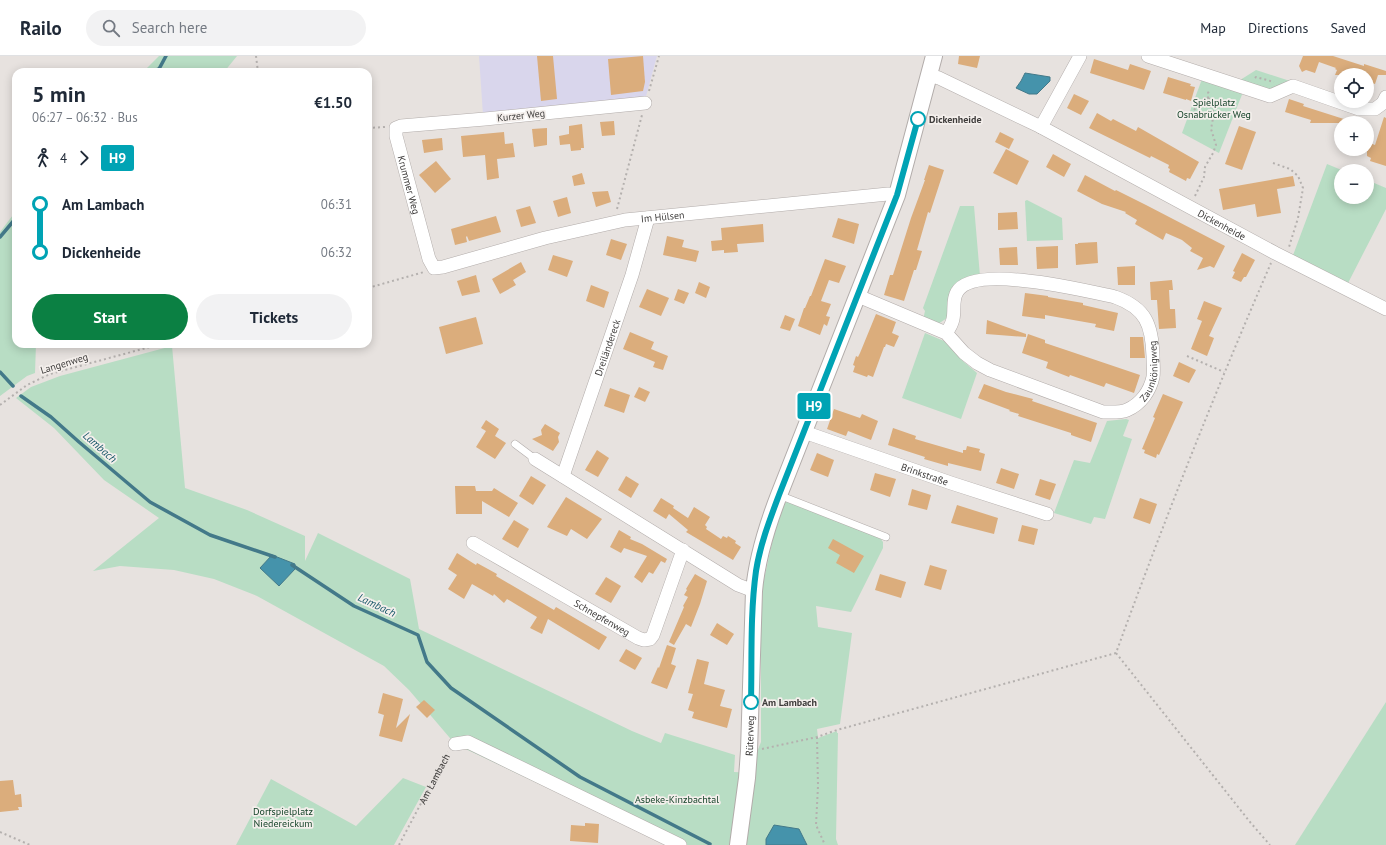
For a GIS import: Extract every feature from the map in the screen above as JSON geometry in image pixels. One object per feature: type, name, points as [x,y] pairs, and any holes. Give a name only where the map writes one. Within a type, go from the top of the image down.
[{"type":"street","name":"Rüterweg","points":[[738,845],[749,751],[754,591],[756,570],[765,533],[897,195],[934,56]]},
{"type":"street","points":[[1040,127],[1080,56]]},
{"type":"street","points":[[1148,56],[1270,96],[1293,86],[1359,109],[1375,109],[1386,97]]},
{"type":"street","name":"Dickenheide","points":[[929,75],[939,78],[1040,127],[1280,255],[1386,309]]},
{"type":"street","name":"Kurzer Weg","points":[[396,128],[401,126],[645,103]]},
{"type":"street","name":"Krummer Weg","points":[[396,128],[396,136],[429,259],[434,268]]},
{"type":"street","name":"Im Hülsen","points":[[434,268],[443,267],[545,238],[613,222],[881,195],[897,195]]},
{"type":"street","name":"Dreiländereck","points":[[563,476],[632,275],[648,218]]},
{"type":"street","name":"Zaunkönigweg","points":[[858,296],[946,333],[964,353],[977,363],[990,370],[1103,412],[1127,410],[1138,403],[1146,395],[1151,386],[1153,376],[1152,342],[1150,330],[1146,320],[1138,309],[1128,301],[1116,297],[1027,280],[978,280],[969,282],[962,286],[957,292],[953,319],[946,333]]},
{"type":"street","name":"Brinkstraße","points":[[804,432],[951,483],[1047,514]]},
{"type":"street","points":[[535,459],[738,585],[754,591]]},
{"type":"street","name":"Schnepfenweg","points":[[473,543],[638,638],[644,640],[650,639],[653,635],[683,550]]},
{"type":"street","name":"Am Lambach","points":[[455,744],[468,742],[680,845]]},
{"type":"lane","points":[[515,444],[535,459]]},
{"type":"lane","points":[[779,495],[886,537]]},
{"type":"path","points":[[256,56],[258,68]]},
{"type":"path","points":[[613,222],[659,56]]},
{"type":"path","points":[[1202,184],[1205,167],[1216,145],[1211,129],[1214,113],[1208,103],[1207,97],[1210,89],[1214,88],[1220,80]]},
{"type":"path","points":[[1207,97],[1220,106],[1229,106]]},
{"type":"path","points":[[1194,110],[1207,97]]},
{"type":"path","points":[[372,127],[396,128]]},
{"type":"path","points":[[1116,653],[1152,555],[1224,372],[1280,255],[1292,239],[1298,218],[1303,188],[1298,176],[1290,169],[1273,163]]},
{"type":"path","points":[[372,287],[434,268]]},
{"type":"path","name":"Langenweg","points":[[0,405],[27,385],[50,374],[146,348]]},
{"type":"path","points":[[1187,356],[1224,372]]},
{"type":"path","points":[[749,751],[817,737],[837,730],[1116,653]]},
{"type":"path","points":[[1116,653],[1250,822],[1270,845]]},
{"type":"path","points":[[817,737],[818,786],[816,825],[825,845]]},
{"type":"path","name":"Am Lambach","points":[[399,845],[446,754],[455,744]]},
{"type":"path","points":[[0,832],[30,845]]},
{"type":"shaded area","points":[[479,56],[657,56],[645,100],[483,115]]},
{"type":"green space","points":[[159,56],[237,56],[227,68],[147,68]]},
{"type":"green space","points":[[1256,70],[1290,81],[1269,92],[1237,82]]},
{"type":"green space","name":"Spielplatz Osnabrücker Weg","points":[[1202,79],[1243,92],[1219,153],[1182,133]]},
{"type":"green space","points":[[1327,164],[1334,167],[1334,204],[1374,204],[1374,183],[1386,188],[1386,209],[1347,285],[1292,258]]},
{"type":"green space","points":[[1027,200],[1062,218],[1063,240],[1027,241],[1025,201]]},
{"type":"green space","points":[[960,206],[974,206],[980,276],[975,277],[947,318],[938,324],[923,320],[925,311],[923,308]]},
{"type":"green space","points":[[12,216],[12,348],[36,348],[35,373],[27,376],[0,396],[0,232]]},
{"type":"green space","points":[[925,333],[944,341],[977,373],[961,419],[902,398]]},
{"type":"green space","name":"Asbeke-Kinzbachtal","points":[[165,348],[172,348],[185,488],[247,510],[305,536],[305,561],[318,533],[410,579],[419,629],[632,731],[661,743],[665,733],[735,755],[734,772],[754,773],[757,752],[761,742],[761,625],[763,584],[776,525],[787,499],[880,538],[883,542],[883,548],[851,612],[816,606],[818,627],[852,633],[840,724],[817,729],[818,738],[837,731],[838,733],[836,839],[838,845],[668,845],[455,744],[409,690],[384,666],[257,596],[214,579],[174,570],[120,566],[93,571],[159,518],[104,480],[54,428],[16,398],[31,387],[60,376]]},
{"type":"green space","points":[[1129,420],[1123,436],[1132,439],[1105,519],[1094,517],[1091,524],[1054,513],[1074,460],[1090,463],[1107,421]]},
{"type":"green space","points":[[1386,702],[1386,845],[1295,845]]},
{"type":"green space","name":"Dorfspielplatz Niedereickum","points":[[403,778],[426,787],[394,845],[236,845],[271,779],[356,826]]},
{"type":"water","points":[[1025,73],[1050,77],[1050,81],[1037,94],[1029,94],[1016,88]]},
{"type":"water","points":[[272,555],[295,564],[295,569],[279,586],[260,568]]},
{"type":"water","points":[[774,825],[799,829],[807,845],[766,845],[766,839]]},
{"type":"building","points":[[537,56],[553,56],[557,99],[541,101]]},
{"type":"building","points":[[643,56],[645,82],[643,91],[611,95],[608,59]]},
{"type":"building","points":[[959,56],[980,56],[977,68],[958,64]]},
{"type":"building","points":[[1303,56],[1333,56],[1386,71],[1386,75],[1378,75],[1375,84],[1374,68],[1336,68],[1319,62],[1315,73],[1306,70],[1302,72],[1299,66]]},
{"type":"building","points":[[1094,59],[1128,70],[1130,64],[1151,71],[1144,90],[1090,73]]},
{"type":"building","points":[[1168,77],[1191,84],[1190,86],[1195,87],[1191,101],[1163,93]]},
{"type":"building","points":[[1074,94],[1089,101],[1081,115],[1067,108]]},
{"type":"building","points":[[1289,99],[1304,104],[1303,106],[1334,116],[1334,123],[1310,123],[1311,120],[1285,112]]},
{"type":"building","points":[[1097,113],[1111,121],[1113,119],[1136,131],[1138,127],[1199,162],[1190,179],[1187,178],[1186,181],[1169,172],[1169,165],[1151,156],[1150,158],[1089,128]]},
{"type":"building","points":[[1384,117],[1386,118],[1386,166],[1370,161],[1371,158],[1367,156],[1374,156],[1375,145]]},
{"type":"building","points":[[614,121],[615,135],[602,136],[600,122]]},
{"type":"building","points":[[582,124],[584,148],[581,148],[581,150],[571,151],[570,144],[560,145],[559,136],[569,134],[569,126]]},
{"type":"building","points":[[1239,126],[1256,132],[1242,170],[1225,164]]},
{"type":"building","points":[[547,128],[547,145],[534,147],[532,129]]},
{"type":"building","points":[[504,132],[505,144],[513,143],[515,157],[497,159],[499,178],[487,180],[485,155],[463,157],[461,136]]},
{"type":"building","points":[[1000,132],[1014,139],[1009,149],[995,142]]},
{"type":"building","points":[[442,138],[443,150],[424,153],[422,140]]},
{"type":"building","points":[[1006,149],[1029,161],[1017,185],[993,173]]},
{"type":"building","points":[[1053,154],[1071,164],[1064,177],[1046,167]]},
{"type":"building","points":[[436,161],[451,179],[435,193],[419,175]]},
{"type":"building","points":[[929,165],[944,170],[930,213],[928,212],[917,250],[922,251],[904,301],[884,295],[890,275],[893,275]]},
{"type":"building","points":[[582,173],[585,184],[574,186],[572,176]]},
{"type":"building","points":[[1085,175],[1225,246],[1214,268],[1210,266],[1197,270],[1203,258],[1190,251],[1192,248],[1182,240],[1166,233],[1163,240],[1135,224],[1137,220],[1125,213],[1126,212],[1102,204],[1077,191]]},
{"type":"building","points":[[1293,176],[1295,186],[1277,189],[1281,213],[1257,217],[1255,204],[1223,210],[1219,189]]},
{"type":"building","points":[[608,191],[611,202],[596,207],[592,192]]},
{"type":"building","points":[[567,197],[571,213],[558,217],[553,201]]},
{"type":"building","points":[[530,206],[536,223],[521,227],[516,210]]},
{"type":"building","points":[[1017,212],[1018,229],[998,230],[998,213]]},
{"type":"building","points":[[496,216],[501,232],[469,241],[467,236],[467,242],[455,245],[451,229]]},
{"type":"building","points":[[838,218],[859,224],[854,244],[832,237]]},
{"type":"building","points":[[763,224],[764,242],[737,244],[738,252],[724,253],[724,250],[712,251],[711,241],[722,240],[721,228]]},
{"type":"building","points":[[667,236],[684,240],[682,247],[699,251],[696,262],[663,255]]},
{"type":"building","points":[[611,239],[627,244],[621,260],[606,255]]},
{"type":"building","points":[[1097,242],[1098,263],[1076,265],[1075,244]]},
{"type":"building","points":[[1058,246],[1058,268],[1037,269],[1036,247]]},
{"type":"building","points":[[1017,247],[1018,265],[1000,265],[999,248]]},
{"type":"building","points":[[1242,253],[1255,260],[1246,277],[1244,277],[1241,282],[1232,278],[1235,272],[1233,271]]},
{"type":"building","points":[[553,255],[573,261],[567,277],[548,270]]},
{"type":"building","points":[[825,259],[846,266],[839,283],[829,280],[821,301],[831,304],[826,316],[830,317],[827,326],[824,324],[820,335],[798,326]]},
{"type":"building","points":[[521,262],[526,272],[513,280],[516,285],[500,294],[492,279]]},
{"type":"building","points":[[1135,266],[1135,285],[1118,285],[1117,267]]},
{"type":"building","points":[[476,275],[480,292],[462,296],[457,281]]},
{"type":"building","points":[[1172,280],[1173,290],[1169,290],[1170,309],[1175,309],[1176,328],[1159,329],[1157,300],[1151,300],[1150,282]]},
{"type":"building","points":[[699,282],[710,287],[706,298],[695,293]]},
{"type":"building","points":[[591,285],[609,292],[604,308],[586,301]]},
{"type":"building","points":[[647,289],[669,298],[661,316],[639,307]]},
{"type":"building","points":[[678,289],[689,293],[684,304],[674,300]]},
{"type":"building","points":[[1025,293],[1083,303],[1083,305],[1118,313],[1114,331],[1095,327],[1096,324],[1045,315],[1045,319],[1022,316]]},
{"type":"building","points":[[1204,301],[1222,308],[1209,336],[1214,338],[1207,356],[1191,349],[1202,321],[1197,319]]},
{"type":"building","points":[[876,314],[896,322],[892,333],[899,336],[894,347],[886,344],[873,377],[868,375],[867,377],[853,372],[855,366],[853,365],[856,356],[858,357],[860,353]]},
{"type":"building","points":[[785,315],[795,319],[790,331],[780,328]]},
{"type":"building","points":[[476,317],[483,344],[446,354],[439,327]]},
{"type":"building","points":[[987,320],[1026,334],[1026,337],[986,334]]},
{"type":"building","points":[[630,332],[654,342],[651,349],[668,356],[663,370],[653,367],[655,362],[623,349]]},
{"type":"building","points":[[1028,334],[1045,340],[1045,343],[1140,375],[1134,393],[1106,383],[1104,387],[1070,375],[1069,377],[1046,368],[1048,362],[1022,353]]},
{"type":"building","points":[[1130,337],[1143,337],[1145,358],[1130,358]]},
{"type":"building","points":[[1179,362],[1196,370],[1189,383],[1173,376]]},
{"type":"building","points":[[984,384],[1006,392],[1033,399],[1032,401],[1097,423],[1091,442],[1071,435],[1071,433],[1018,416],[1019,414],[978,398]]},
{"type":"building","points":[[639,387],[650,392],[645,402],[634,397]]},
{"type":"building","points":[[610,388],[630,395],[624,413],[604,406]]},
{"type":"building","points":[[1163,394],[1183,402],[1159,455],[1157,454],[1156,458],[1144,453],[1145,450],[1142,449]]},
{"type":"building","points":[[834,409],[860,418],[862,414],[878,421],[871,440],[848,431],[846,436],[827,429]]},
{"type":"building","points":[[486,420],[499,429],[495,436],[506,443],[495,459],[476,447],[486,431],[481,428]]},
{"type":"building","points":[[545,424],[560,433],[558,437],[559,442],[553,451],[532,439],[542,435],[541,430]]},
{"type":"building","points":[[893,428],[916,436],[915,439],[963,453],[963,450],[966,450],[967,446],[980,449],[979,452],[985,454],[981,471],[948,463],[948,466],[924,459],[925,457],[888,445]]},
{"type":"building","points":[[597,450],[609,458],[598,477],[585,470]]},
{"type":"building","points":[[817,453],[834,460],[828,477],[810,470]]},
{"type":"building","points":[[1001,468],[1019,474],[1014,489],[996,483]]},
{"type":"building","points":[[875,473],[896,479],[890,497],[870,490]]},
{"type":"building","points":[[531,476],[546,485],[533,505],[519,496]]},
{"type":"building","points":[[626,476],[639,484],[631,498],[618,490]]},
{"type":"building","points":[[1040,479],[1056,484],[1050,500],[1035,495]]},
{"type":"building","points":[[455,486],[475,486],[476,491],[492,491],[494,488],[518,503],[509,517],[482,501],[482,514],[456,514]]},
{"type":"building","points":[[912,489],[931,495],[927,510],[908,505]]},
{"type":"building","points":[[566,497],[602,519],[587,539],[571,529],[567,536],[547,527]]},
{"type":"building","points":[[661,498],[674,506],[673,508],[688,518],[694,507],[710,517],[705,525],[707,527],[706,529],[721,539],[723,536],[727,538],[728,536],[736,541],[735,543],[741,547],[733,560],[686,532],[688,530],[669,514],[666,519],[653,511]]},
{"type":"building","points":[[1140,498],[1157,504],[1150,524],[1133,518]]},
{"type":"building","points":[[957,505],[998,518],[994,534],[951,523]]},
{"type":"building","points":[[514,520],[529,529],[518,548],[502,539]]},
{"type":"building","points":[[1022,525],[1038,529],[1034,545],[1018,541]]},
{"type":"building","points":[[619,530],[631,537],[630,539],[642,544],[667,559],[665,563],[661,561],[653,574],[649,572],[642,583],[634,577],[647,556],[624,548],[621,553],[610,547]]},
{"type":"building","points":[[833,539],[864,556],[854,573],[836,563],[840,555],[828,548]]},
{"type":"building","points":[[457,553],[476,565],[477,563],[497,574],[496,576],[554,610],[556,607],[607,637],[599,650],[548,619],[542,634],[530,628],[537,617],[507,599],[504,603],[494,594],[493,596],[472,584],[464,599],[448,589],[457,575],[448,569]]},
{"type":"building","points":[[930,565],[947,570],[941,590],[924,585]]},
{"type":"building","points":[[695,574],[707,581],[691,627],[686,624],[674,645],[669,642],[688,597],[684,595],[687,590],[686,589]]},
{"type":"building","points":[[880,574],[906,582],[901,598],[875,590]]},
{"type":"building","points":[[606,577],[621,586],[611,603],[595,594]]},
{"type":"building","points":[[717,623],[734,634],[727,645],[710,635]]},
{"type":"building","points":[[667,645],[676,648],[671,664],[676,666],[667,689],[651,683],[658,667],[659,668]]},
{"type":"building","points":[[626,649],[642,658],[635,670],[619,661]]},
{"type":"building","points":[[697,659],[709,662],[704,684],[725,690],[720,706],[732,709],[727,728],[692,718],[694,712],[688,710],[693,694],[688,693]]},
{"type":"building","points":[[383,693],[403,699],[396,728],[410,714],[402,742],[379,736],[384,715],[378,713]]},
{"type":"building","points":[[424,700],[435,710],[427,718],[416,707]]},
{"type":"building","points":[[13,780],[15,795],[21,794],[22,807],[18,807],[19,810],[0,812],[0,781]]},
{"type":"building","points":[[585,823],[599,824],[598,843],[570,841],[571,825],[585,826]]},
{"type":"waterway","name":"Lambach","points":[[160,68],[166,56]]},
{"type":"waterway","name":"Lambach","points":[[0,237],[12,223]]},
{"type":"waterway","name":"Lambach","points":[[0,372],[13,386]]},
{"type":"waterway","name":"Lambach","points":[[21,396],[51,417],[150,502],[210,535],[275,557]]},
{"type":"waterway","name":"Lambach","points":[[292,565],[354,606],[418,635],[427,662],[451,688],[580,777],[710,844]]},
{"type":"bus line","name":"H9","points":[[751,702],[754,591],[756,570],[765,533],[897,195],[918,119]]},
{"type":"place","name":"Dickenheide","points":[[918,119]]},
{"type":"place","name":"Am Lambach","points":[[751,702]]}]
